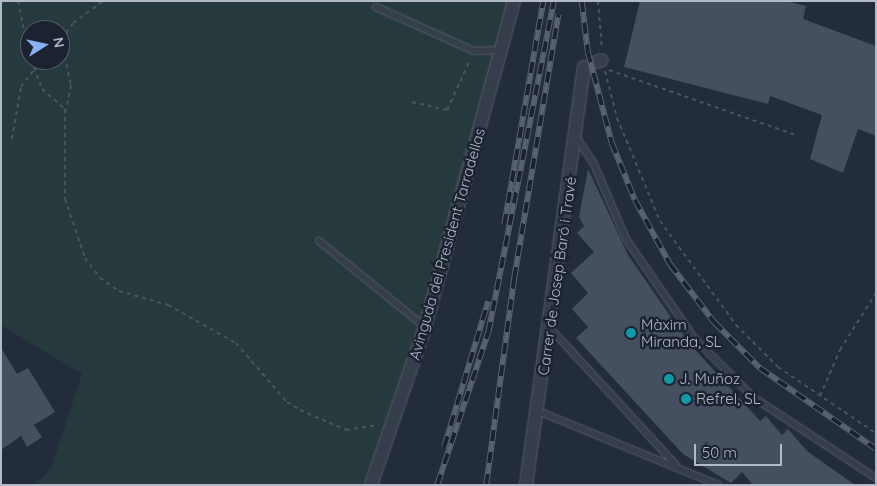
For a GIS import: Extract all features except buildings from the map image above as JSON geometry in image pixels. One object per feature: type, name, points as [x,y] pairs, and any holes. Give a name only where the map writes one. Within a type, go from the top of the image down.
[{"type":"street","name":"Avinguda del President Tarradellas","points":[[370,485],[425,326],[503,50],[514,1]]},
{"type":"street","name":"Carrer de Josep Baró i Travé","points":[[526,485],[550,328],[584,67]]},
{"type":"lane","points":[[376,7],[474,51],[503,50]]},
{"type":"lane","points":[[576,137],[594,164],[626,239],[694,338],[753,397],[876,478]]},
{"type":"lane","points":[[318,241],[425,326]]},
{"type":"lane","points":[[550,328],[676,465]]},
{"type":"lane","points":[[538,411],[676,465],[718,485]]},
{"type":"path","points":[[18,1],[22,20]]},
{"type":"path","points":[[70,27],[103,1]]},
{"type":"path","points":[[598,1],[599,61]]},
{"type":"path","points":[[412,102],[447,110],[474,51]]},
{"type":"path","points":[[798,136],[626,80],[604,68],[617,118],[660,221],[736,325],[778,367],[874,432]]},
{"type":"path","points":[[67,70],[71,85],[62,149],[65,199],[85,258],[100,278],[119,291],[168,306],[236,343],[287,402],[300,410],[346,430],[363,430],[393,420]]},
{"type":"path","points":[[12,139],[21,87],[35,71],[42,89],[66,112]]},
{"type":"path","points":[[820,396],[840,350],[876,293]]},
{"type":"green space","points":[[1,1],[510,1],[420,331],[364,485],[35,485],[51,469],[82,374],[1,325]]},
{"type":"railway","points":[[504,225],[543,1]]},
{"type":"railway","points":[[437,485],[488,333],[554,1]]},
{"type":"railway","points":[[582,1],[588,52],[612,143],[635,200],[670,264],[714,322],[760,368],[876,449]]},
{"type":"railway","points":[[486,485],[514,278],[558,15]]},
{"type":"railway","points":[[444,447],[488,301]]},
{"type":"place","name":"Màxim Miranda, SL","points":[[631,333]]},
{"type":"place","name":"J. Muñoz","points":[[669,379]]},
{"type":"place","name":"Refrel, SL","points":[[686,399]]}]
